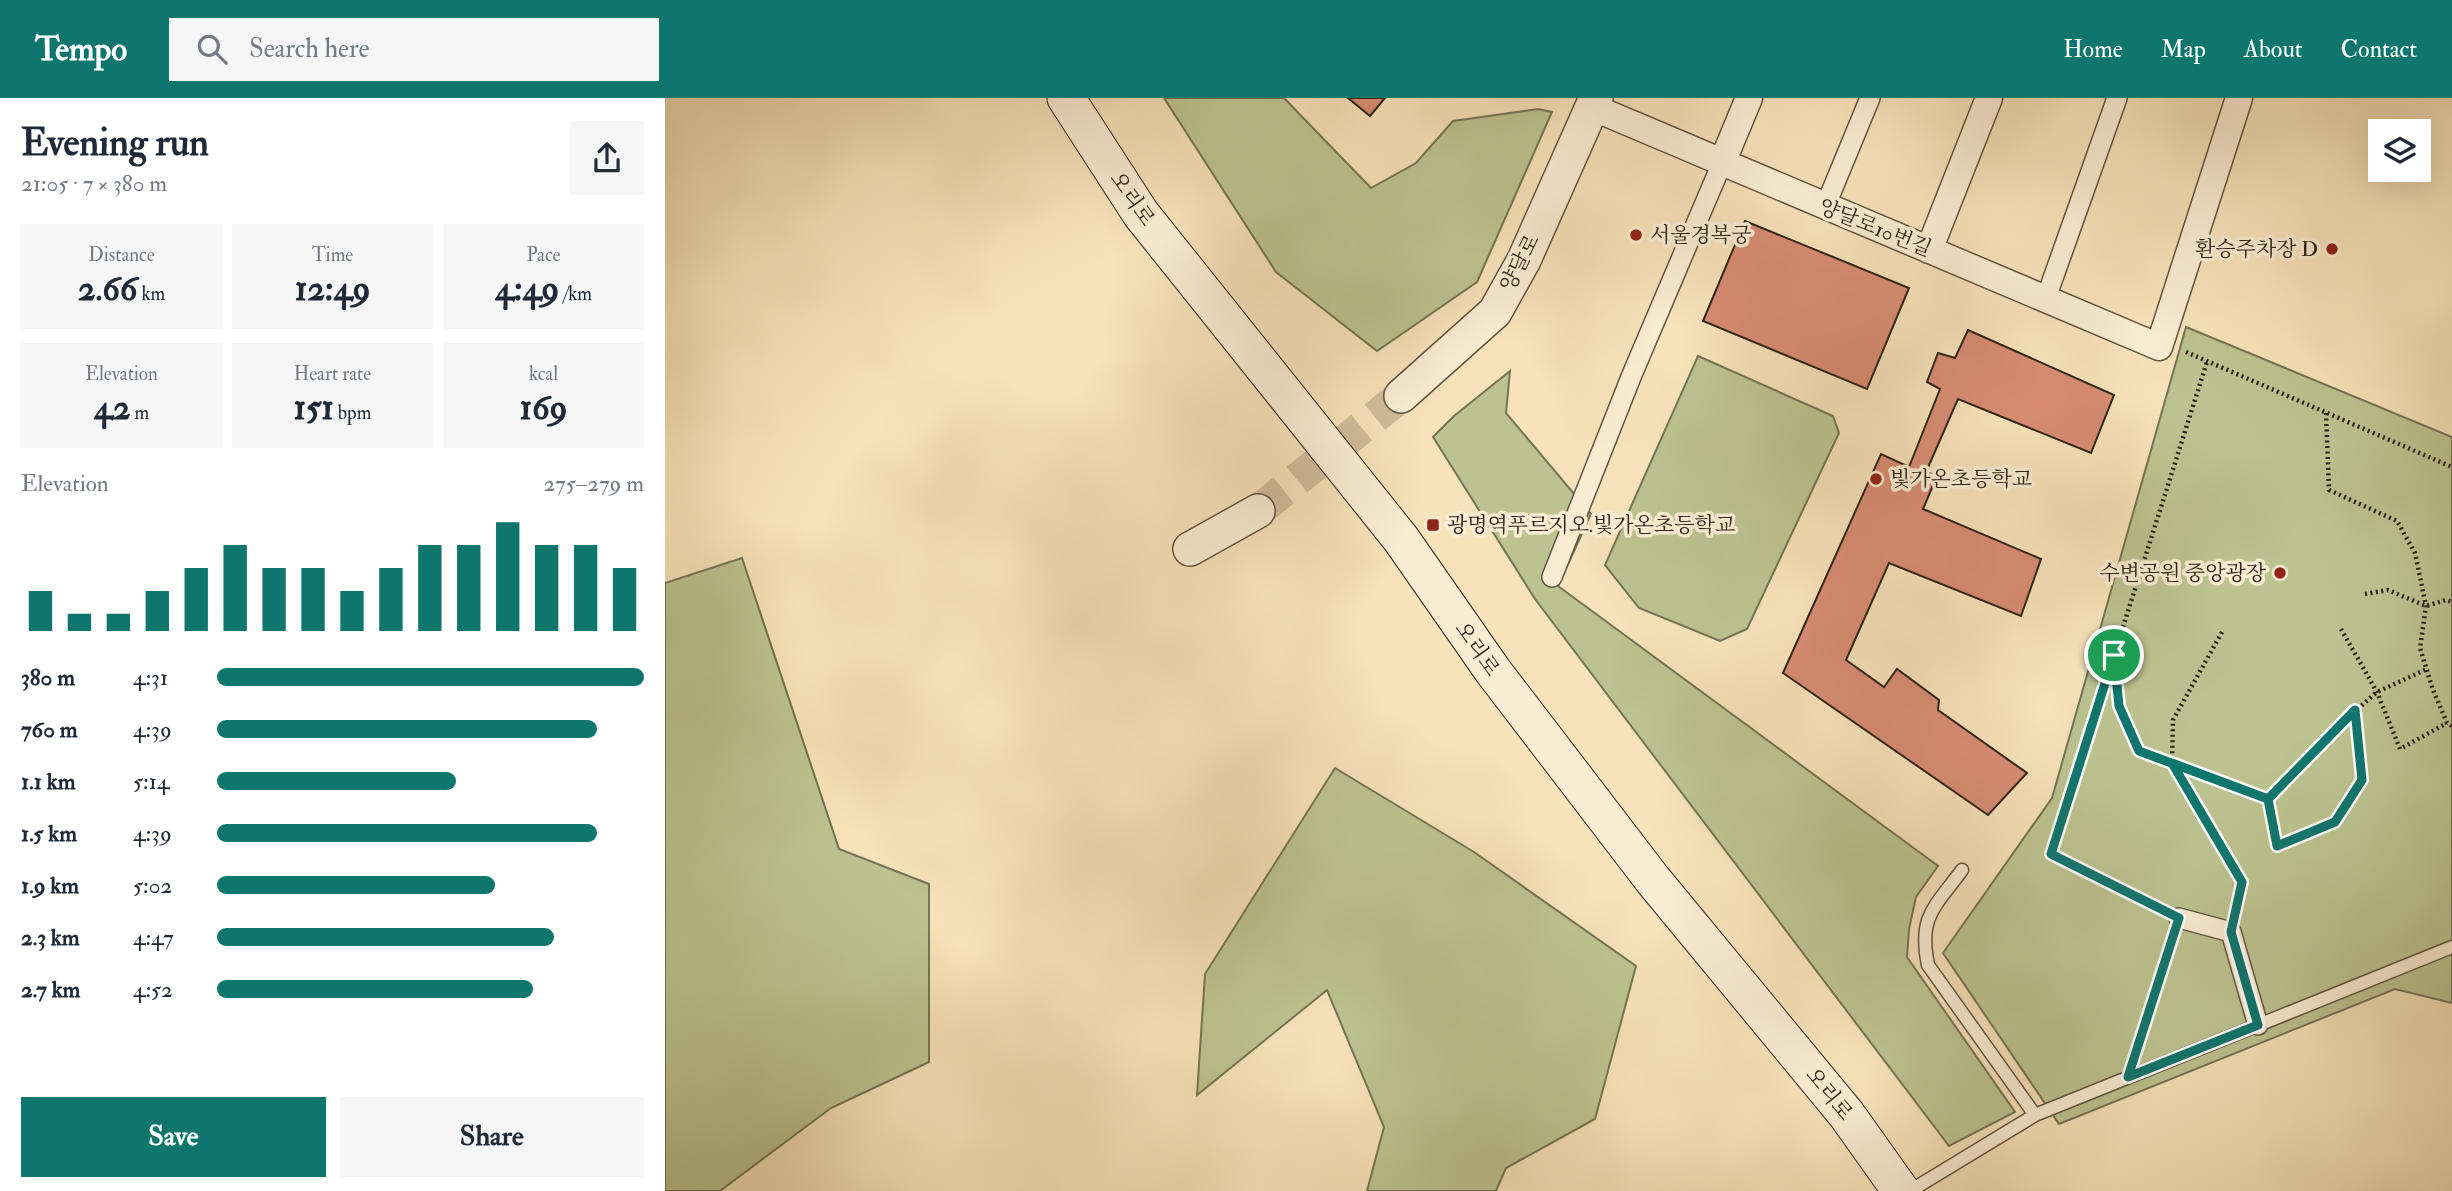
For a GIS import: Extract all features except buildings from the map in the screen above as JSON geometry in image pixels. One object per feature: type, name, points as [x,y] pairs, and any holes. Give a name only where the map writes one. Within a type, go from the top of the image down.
[{"type":"main road","name":"오리로","points":[[1066,98],[1141,214],[1401,540],[1501,682],[1653,880],[1847,1115],[1901,1191]]},
{"type":"street","points":[[1552,577],[1631,377],[1749,98]]},
{"type":"street","points":[[1825,207],[1870,98]]},
{"type":"street","points":[[1929,250],[1989,98]]},
{"type":"street","points":[[2046,298],[2117,98]]},
{"type":"street","name":"양달로10번길","points":[[1594,103],[1722,163],[2159,347],[2239,98]]},
{"type":"street","name":"양달로","points":[[1401,396],[1495,312],[1524,261],[1594,103]]},
{"type":"street","points":[[1190,550],[1258,511]]},
{"type":"street","points":[[2179,918],[2231,932],[2258,1025]]},
{"type":"lane","points":[[1962,870],[1926,919],[1924,945],[1928,965],[2035,1115]]},
{"type":"lane","points":[[1910,1191],[2035,1115],[2452,947]]},
{"type":"path","points":[[2186,352],[2452,467]]},
{"type":"path","points":[[2128,1077],[2179,918],[2051,854],[2207,362]]},
{"type":"path","points":[[2326,413],[2329,490],[2397,520],[2414,553],[2426,606],[2420,648],[2450,725],[2400,749],[2377,692],[2341,629]]},
{"type":"path","points":[[2365,594],[2388,590],[2426,606],[2446,600],[2452,602]]},
{"type":"path","points":[[2222,632],[2173,720],[2172,763],[2242,882],[2231,932]]},
{"type":"path","points":[[2114,655],[2119,706],[2139,751],[2268,799]]},
{"type":"path","points":[[2268,799],[2355,710],[2377,692],[2427,669]]},
{"type":"path","points":[[2268,799],[2277,846],[2335,822],[2362,780],[2355,710]]},
{"type":"green space","points":[[1164,98],[1284,98],[1371,188],[1416,163],[1453,121],[1538,109],[1552,112],[1477,282],[1377,351],[1276,272]]},
{"type":"green space","points":[[2186,327],[2452,437],[2452,1003],[2395,989],[2059,1124],[1943,953],[2052,798]]},
{"type":"green space","points":[[1698,356],[1833,416],[1839,433],[1747,629],[1720,641],[1639,608],[1605,565]]},
{"type":"green space","points":[[1510,371],[1506,413],[1591,514],[1558,586],[1938,866],[1916,897],[1909,929],[1907,957],[2015,1112],[1949,1146],[1535,599],[1433,437],[1454,416]]},
{"type":"green space","points":[[742,558],[839,849],[929,884],[929,1062],[831,1108],[720,1191],[665,1191],[665,583]]},
{"type":"green space","points":[[1335,768],[1474,852],[1636,966],[1595,1119],[1506,1168],[1496,1191],[1367,1191],[1384,1127],[1327,990],[1197,1095],[1205,974]]},
{"type":"tunnel","points":[[1258,511],[1401,396]]},
{"type":"place","name":"서울경복궁","points":[[1636,235]]},
{"type":"place","name":"환승주차장 D","points":[[2332,249]]},
{"type":"place","name":"빛가온초등학교","points":[[1876,479]]},
{"type":"place","name":"광명역푸르지오.빛가온초등학교","points":[[1433,525]]},
{"type":"place","name":"수변공원 중앙광장","points":[[2280,573]]},
{"type":"route","points":[[2114,655],[2051,854],[2179,918],[2128,1077],[2258,1025],[2231,932],[2242,882],[2172,763],[2268,799],[2277,846],[2335,822],[2362,780],[2355,710],[2268,799],[2139,751],[2119,706],[2114,655]]}]
